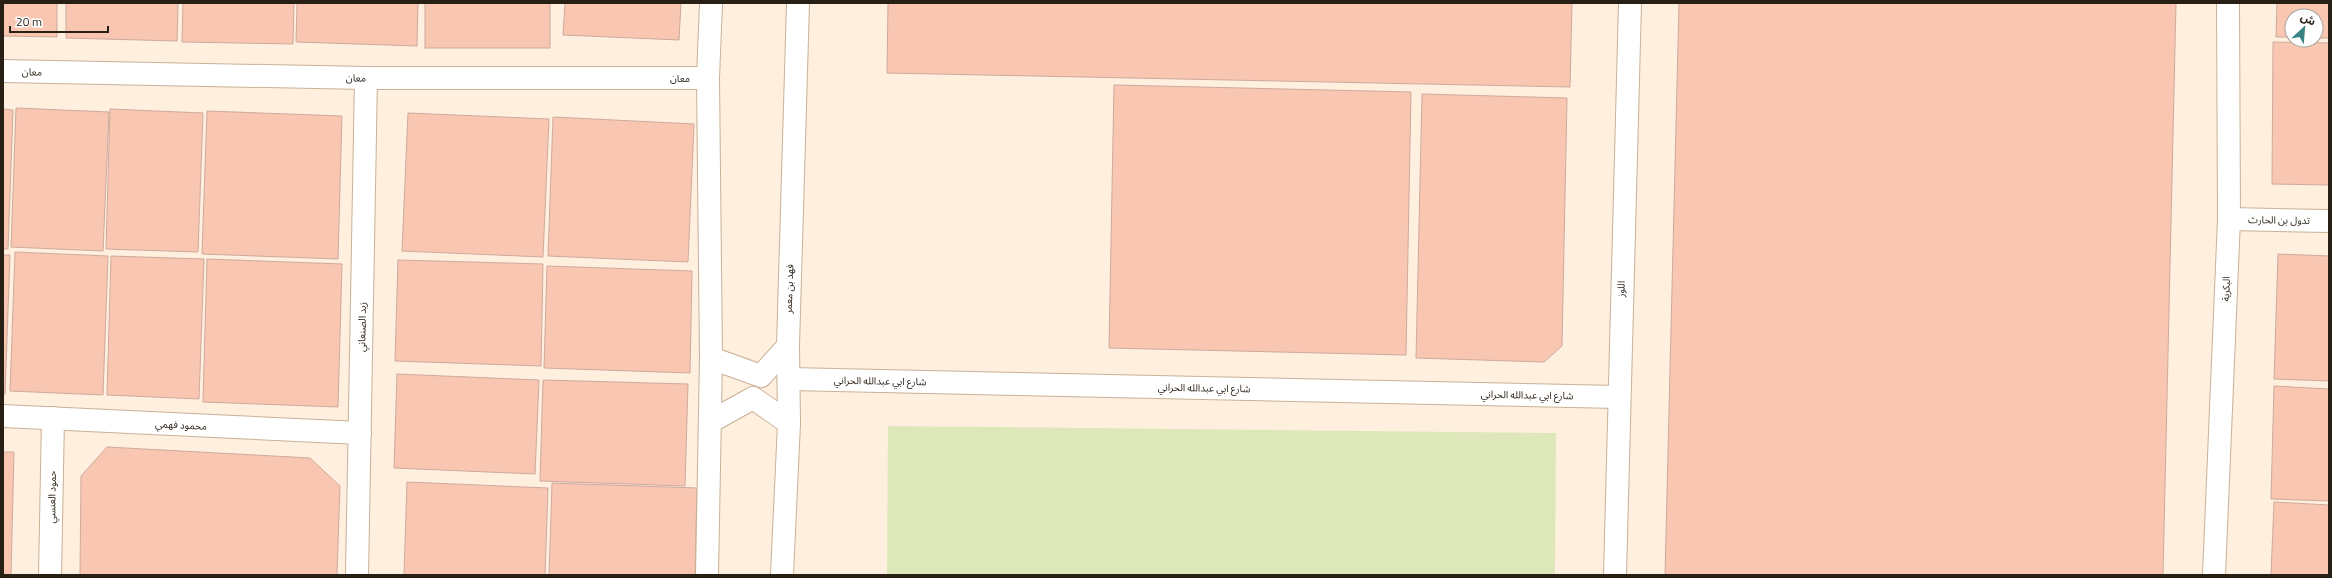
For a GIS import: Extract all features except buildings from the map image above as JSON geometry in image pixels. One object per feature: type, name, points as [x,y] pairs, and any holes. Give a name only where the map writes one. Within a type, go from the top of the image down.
[{"type":"street","points":[[707,575],[711,358],[708,78],[711,3]]},
{"type":"street","name":"فهد بن معمر","points":[[782,575],[789,423],[788,346],[798,3]]},
{"type":"street","name":"اللوز","points":[[1615,575],[1618,397],[1630,3]]},
{"type":"street","name":"البكرية","points":[[2214,575],[2229,219],[2228,3]]},
{"type":"street","name":"معان","points":[[3,71],[366,78],[708,78]]},
{"type":"street","name":"زيد الصنعاني","points":[[357,575],[366,78]]},
{"type":"street","name":"تدول بن الحارث","points":[[2229,219],[2329,221]]},
{"type":"street","points":[[711,358],[761,376],[788,346]]},
{"type":"street","name":"شارع ابي عبدالله الحراني","points":[[789,379],[1618,397]]},
{"type":"street","points":[[710,422],[753,398],[789,423]]},
{"type":"street","name":"محمود فهمي","points":[[3,416],[360,434]]},
{"type":"street","name":"حمود العنسي","points":[[50,575],[53,418]]},
{"type":"green space","points":[[888,426],[1556,433],[1555,575],[887,575]]}]
